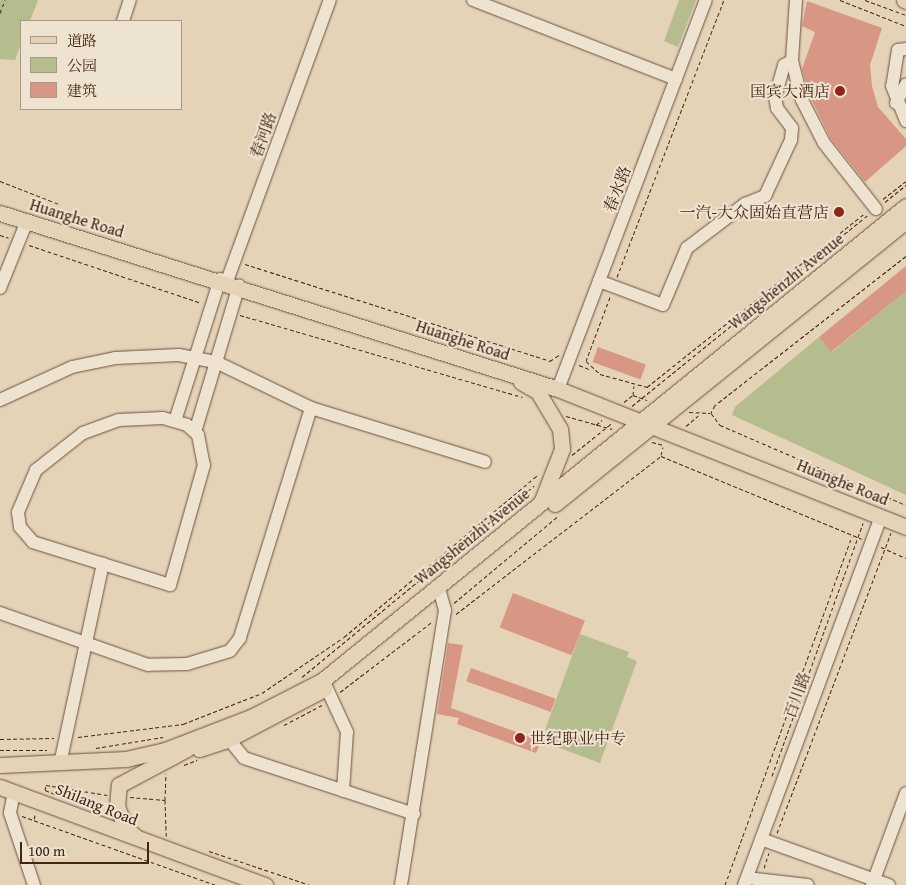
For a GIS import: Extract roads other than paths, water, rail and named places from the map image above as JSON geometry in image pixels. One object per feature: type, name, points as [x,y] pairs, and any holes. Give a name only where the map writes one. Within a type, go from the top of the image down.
[{"type":"main road","name":"Wangshenzhi Avenue","points":[[0,764],[63,751],[126,759],[224,735],[325,684],[541,503],[649,423],[906,206]]},
{"type":"main road","name":"Huanghe Road","points":[[0,213],[229,282],[558,389],[624,413],[888,519]]},
{"type":"main road","points":[[649,423],[906,221]]},
{"type":"main road","points":[[503,371],[538,392],[556,420],[562,449],[541,503]]},
{"type":"main road","points":[[439,590],[633,436]]},
{"type":"main road","points":[[139,840],[125,827],[119,811],[115,796],[119,785],[224,735]]},
{"type":"main road","points":[[0,773],[91,770],[179,755],[199,740]]},
{"type":"main road","name":"Shilang Road","points":[[7,792],[265,885]]},
{"type":"main road","name":"Shilang Road","points":[[7,792],[253,885]]},
{"type":"street","points":[[123,20],[130,0]]},
{"type":"street","name":"春河路","points":[[229,282],[235,260],[330,0]]},
{"type":"street","points":[[473,0],[676,79]]},
{"type":"street","name":"春水路","points":[[558,389],[706,0]]},
{"type":"street","points":[[796,0],[792,61],[810,120],[876,210]]},
{"type":"street","points":[[906,49],[898,50],[893,68],[896,103],[906,121]]},
{"type":"street","points":[[599,281],[663,305],[687,248],[745,204],[765,196],[791,140],[792,128],[777,108],[775,98],[784,65],[792,61]]},
{"type":"street","points":[[896,103],[906,84]]},
{"type":"street","points":[[0,288],[27,221]]},
{"type":"street","points":[[175,421],[212,307],[229,282]]},
{"type":"street","points":[[195,432],[175,421],[119,420],[83,432],[36,470],[22,497],[18,512],[20,526],[33,542],[170,585],[204,466],[195,432],[231,312],[229,282]]},
{"type":"street","points":[[1,397],[81,365],[115,358],[196,357],[216,362],[311,408],[485,462]]},
{"type":"street","points":[[0,613],[148,665],[187,664],[230,651],[240,638],[311,408]]},
{"type":"street","name":"百川路","points":[[750,881],[767,841],[872,543],[888,519]]},
{"type":"street","points":[[63,751],[103,564]]},
{"type":"street","points":[[401,885],[414,814],[444,618],[439,590]]},
{"type":"street","points":[[325,684],[347,732],[343,791]]},
{"type":"street","points":[[224,735],[244,758],[414,814]]},
{"type":"street","points":[[7,792],[10,813],[34,885]]},
{"type":"street","points":[[873,882],[906,793]]},
{"type":"street","points":[[767,841],[873,882],[889,885]]},
{"type":"street","points":[[750,881],[808,885]]},
{"type":"place","name":"国宾大酒店","points":[[840,91]]},
{"type":"place","name":"一汽-大众固始直营店","points":[[839,212]]},
{"type":"place","name":"世纪职业中专","points":[[520,738]]}]
